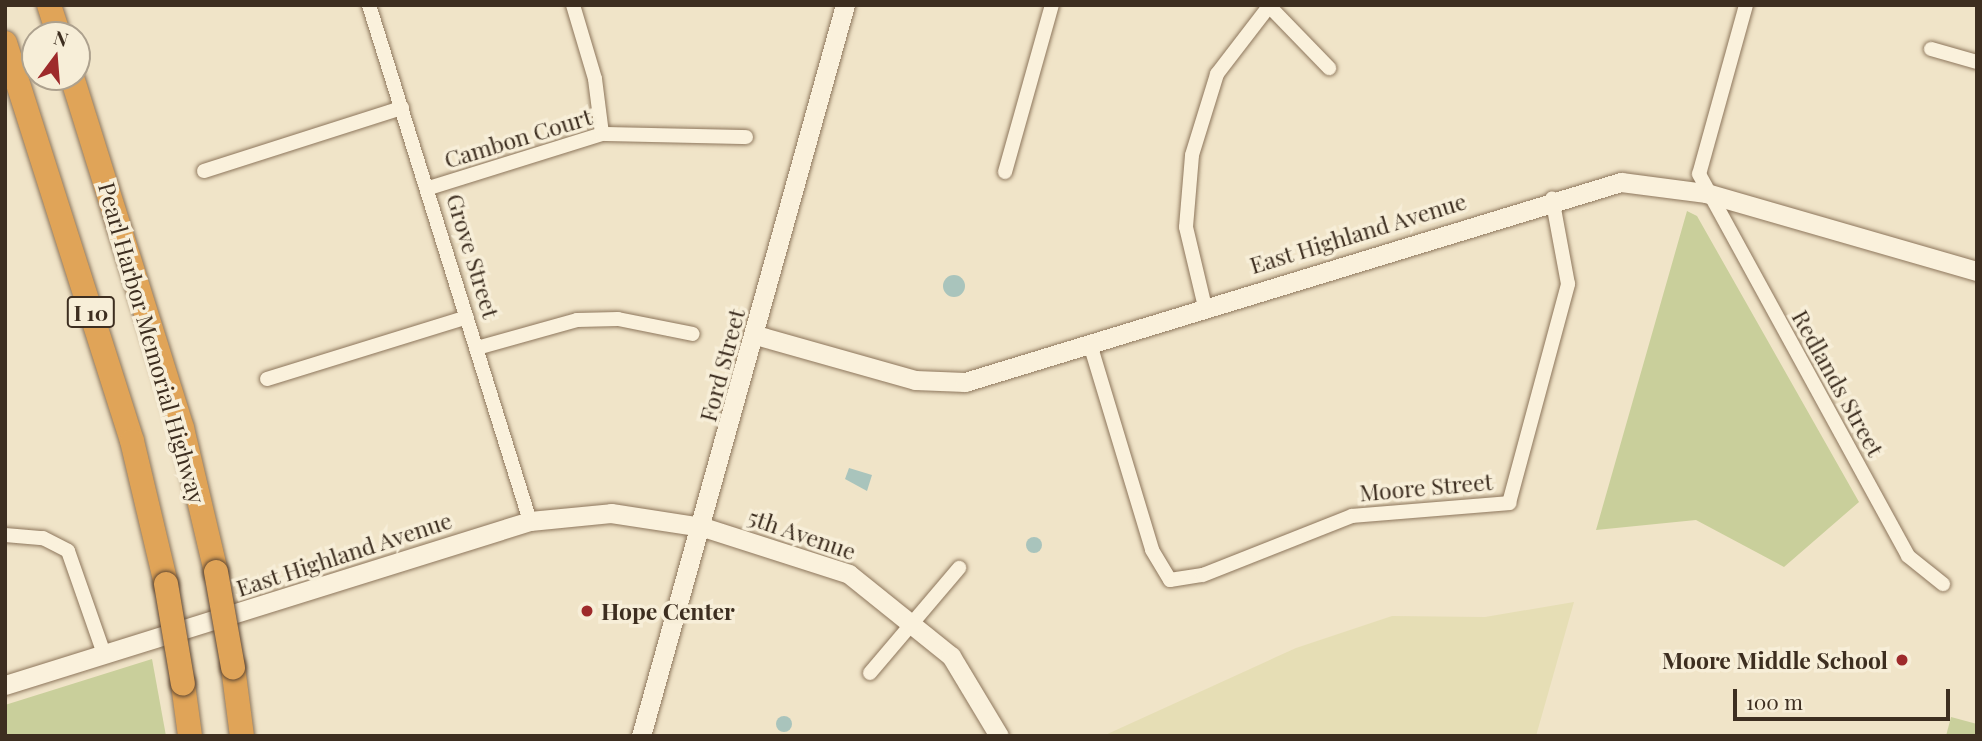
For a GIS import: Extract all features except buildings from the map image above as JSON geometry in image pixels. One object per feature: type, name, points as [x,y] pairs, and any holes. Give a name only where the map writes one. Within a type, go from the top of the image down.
[{"type":"highway","name":"Pearl Harbor Memorial Highway","points":[[5,43],[132,441],[166,583],[190,736]]},
{"type":"highway","name":"Pearl Harbor Memorial Highway","points":[[76,91],[182,428],[216,572],[242,736]]},
{"type":"main road","name":"Ford Street","points":[[641,736],[703,527],[845,5]]},
{"type":"main road","name":"East Highland Avenue","points":[[756,335],[938,382],[965,382],[1552,198],[1621,182],[1706,193],[1977,271]]},
{"type":"main road","name":"East Highland Avenue","points":[[5,685],[530,522],[611,513],[703,527]]},
{"type":"main road","name":"5th Avenue","points":[[703,527],[849,574],[915,621],[951,656],[999,736]]},
{"type":"street","name":"Grove Street","points":[[369,5],[429,188],[530,522]]},
{"type":"street","points":[[573,5],[595,79],[602,134]]},
{"type":"street","points":[[1005,172],[1052,5]]},
{"type":"street","points":[[1706,193],[1699,174],[1746,5]]},
{"type":"street","points":[[1205,307],[1186,227],[1192,155],[1217,74],[1269,6],[1329,68]]},
{"type":"street","points":[[1931,49],[1977,62]]},
{"type":"street","points":[[204,172],[402,108]]},
{"type":"street","name":"Cambon Court","points":[[429,188],[602,134],[746,137]]},
{"type":"street","name":"Redlands Street","points":[[1706,193],[1908,556],[1942,584]]},
{"type":"street","name":"Moore Street","points":[[1090,344],[1152,550],[1170,580],[1203,575],[1352,516],[1509,503],[1568,284],[1552,198]]},
{"type":"street","points":[[267,379],[467,317]]},
{"type":"street","points":[[477,348],[577,320],[618,319],[693,334]]},
{"type":"street","points":[[5,535],[43,538],[68,551],[104,654]]},
{"type":"street","points":[[870,673],[959,568]]},
{"type":"shaded area","points":[[1574,602],[1536,736],[1103,736],[1296,648],[1392,616],[1485,617]]},
{"type":"green space","points":[[1687,211],[1697,216],[1859,502],[1784,567],[1696,520],[1596,530]]},
{"type":"green space","points":[[152,659],[166,736],[5,736],[5,705]]},
{"type":"green space","points":[[1951,717],[1977,724],[1977,736],[1946,736]]},
{"type":"water","points":[[954,275],[962,278],[965,286],[962,294],[954,297],[946,294],[943,286],[946,278]]},
{"type":"water","points":[[849,468],[872,475],[867,491],[845,479]]},
{"type":"water","points":[[1031,537],[1037,537],[1042,545],[1040,551],[1031,553],[1026,548],[1026,542]]},
{"type":"water","points":[[781,716],[787,716],[792,724],[790,730],[781,732],[776,727],[776,721]]},
{"type":"place","name":"Hope Center","points":[[587,611]]},
{"type":"place","name":"Moore Middle School","points":[[1902,660]]}]
